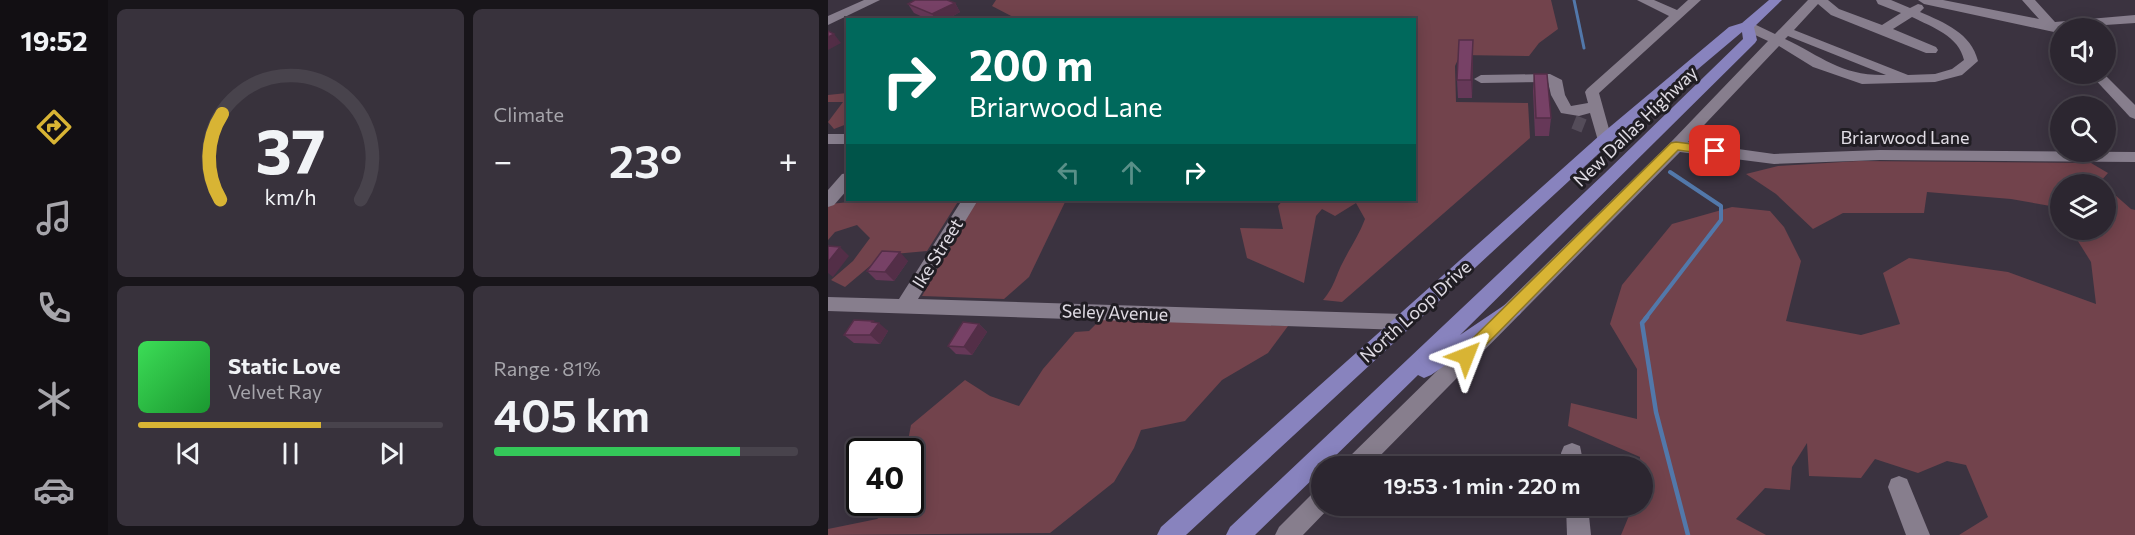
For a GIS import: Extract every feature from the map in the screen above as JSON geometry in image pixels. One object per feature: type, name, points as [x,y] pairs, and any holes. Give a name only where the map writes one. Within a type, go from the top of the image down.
[{"type":"main road","name":"New Dallas Highway","points":[[1663,90],[1734,30],[1747,26],[1776,0]]},
{"type":"main road","name":"New Dallas Highway","points":[[1536,249],[1750,40],[1747,26]]},
{"type":"main road","name":"North Loop Drive","points":[[1169,535],[1602,135],[1663,90]]},
{"type":"main road","name":"North Loop Drive","points":[[1238,535],[1536,249]]},
{"type":"main road","points":[[1380,399],[1513,309]]},
{"type":"street","points":[[828,21],[874,0]]},
{"type":"street","points":[[1643,0],[1678,15]]},
{"type":"street","points":[[1602,135],[1592,92],[1695,0]]},
{"type":"street","points":[[2028,0],[2050,24]]},
{"type":"street","points":[[1781,36],[1795,49],[1818,64],[1862,80],[1935,78],[1957,72],[1971,61],[1967,47],[1962,42],[1914,12],[1882,1]]},
{"type":"street","points":[[1883,30],[1930,1],[2050,30]]},
{"type":"street","points":[[1365,456],[1676,146],[1814,3],[1931,50]]},
{"type":"street","points":[[2116,22],[2135,19]]},
{"type":"street","points":[[1747,26],[1781,36],[1806,39],[1875,64],[1904,78]]},
{"type":"street","points":[[1795,49],[1806,39]]},
{"type":"street","points":[[1482,79],[1550,78],[1555,80],[1558,95],[1575,119],[1602,135]]},
{"type":"street","points":[[2106,84],[2135,114]]},
{"type":"street","points":[[1575,119],[1579,111],[1595,106]]},
{"type":"street","points":[[828,139],[846,139]]},
{"type":"street","name":"Briarwood Lane","points":[[1676,146],[1774,159],[1880,155],[2135,158]]},
{"type":"street","points":[[1610,178],[1634,188]]},
{"type":"street","points":[[828,201],[846,180]]},
{"type":"street","name":"Ike Street","points":[[904,306],[968,201]]},
{"type":"street","name":"Seley Avenue","points":[[828,304],[1402,322]]},
{"type":"street","points":[[1899,487],[1918,535]]},
{"type":"street","points":[[1287,535],[1311,511]]},
{"type":"street","points":[[1577,516],[1579,535]]},
{"type":"shaded area","points":[[996,0],[1551,0],[1558,29],[1539,43],[1529,56],[1460,55],[1455,66],[1456,102],[1528,103],[1530,138],[1342,302],[1323,300],[1365,219],[1356,203],[1335,216],[1322,209],[1316,216],[1304,283],[1247,258],[1240,228],[1283,229],[1278,206],[1282,201],[1416,201],[1416,18],[1037,18],[1038,16],[1015,18],[992,6]]},
{"type":"shaded area","points":[[846,93],[846,124],[834,129],[828,122],[843,102],[828,102],[828,95]]},
{"type":"shaded area","points":[[1859,161],[2091,163],[2108,173],[2050,174],[2050,206],[2011,199],[1927,192],[1924,213],[1843,213],[1813,229],[1776,194],[1746,174],[1778,166]]},
{"type":"shaded area","points":[[2116,196],[2135,210],[2135,535],[1959,535],[1988,517],[1966,465],[1947,461],[1918,473],[1875,459],[1861,478],[1809,476],[1807,443],[1792,467],[1790,490],[1765,488],[1736,519],[1766,535],[1621,535],[1629,516],[1653,516],[1653,456],[1638,456],[1568,426],[1571,403],[1637,419],[1637,369],[1610,324],[1622,285],[1672,224],[1732,207],[1770,211],[1784,227],[1801,261],[1786,321],[1861,335],[1900,324],[1883,273],[1909,258],[2008,272],[2096,304],[2091,262],[2077,240],[2116,240]]},
{"type":"shaded area","points":[[859,201],[958,201],[927,251],[883,255],[845,287],[831,280],[853,261],[870,238],[857,225],[835,232],[828,240],[828,207],[830,204]]},
{"type":"shaded area","points":[[975,201],[1066,201],[1029,277],[1004,299],[922,296]]},
{"type":"shaded area","points":[[1102,318],[1288,326],[1268,353],[1222,380],[1185,421],[1141,430],[1134,448],[1114,482],[1050,533],[828,535],[828,529],[877,519],[881,516],[924,516],[924,438],[908,438],[911,425],[965,380],[990,396],[1019,406],[1043,369],[1075,332],[1089,331]]},
{"type":"building","points":[[915,0],[947,0],[955,3],[932,14],[908,4]]},
{"type":"building","points":[[1459,40],[1473,40],[1471,80],[1457,80]]},
{"type":"building","points":[[1534,74],[1547,74],[1551,118],[1536,118]]},
{"type":"building","points":[[828,246],[840,247],[828,262]]},
{"type":"building","points":[[882,251],[900,252],[885,272],[867,271]]},
{"type":"building","points":[[854,320],[879,323],[870,335],[844,335]]},
{"type":"building","points":[[963,322],[979,324],[964,347],[948,346]]},
{"type":"waterway","points":[[1574,0],[1584,48]]},
{"type":"waterway","points":[[1645,319],[1721,220],[1721,206],[1670,172]]},
{"type":"waterway","points":[[1647,317],[1642,323],[1656,412],[1688,535]]},
{"type":"tunnel","points":[[1574,122],[1584,126]]},
{"type":"route","points":[[1466,356],[1676,146],[1715,151]]}]
